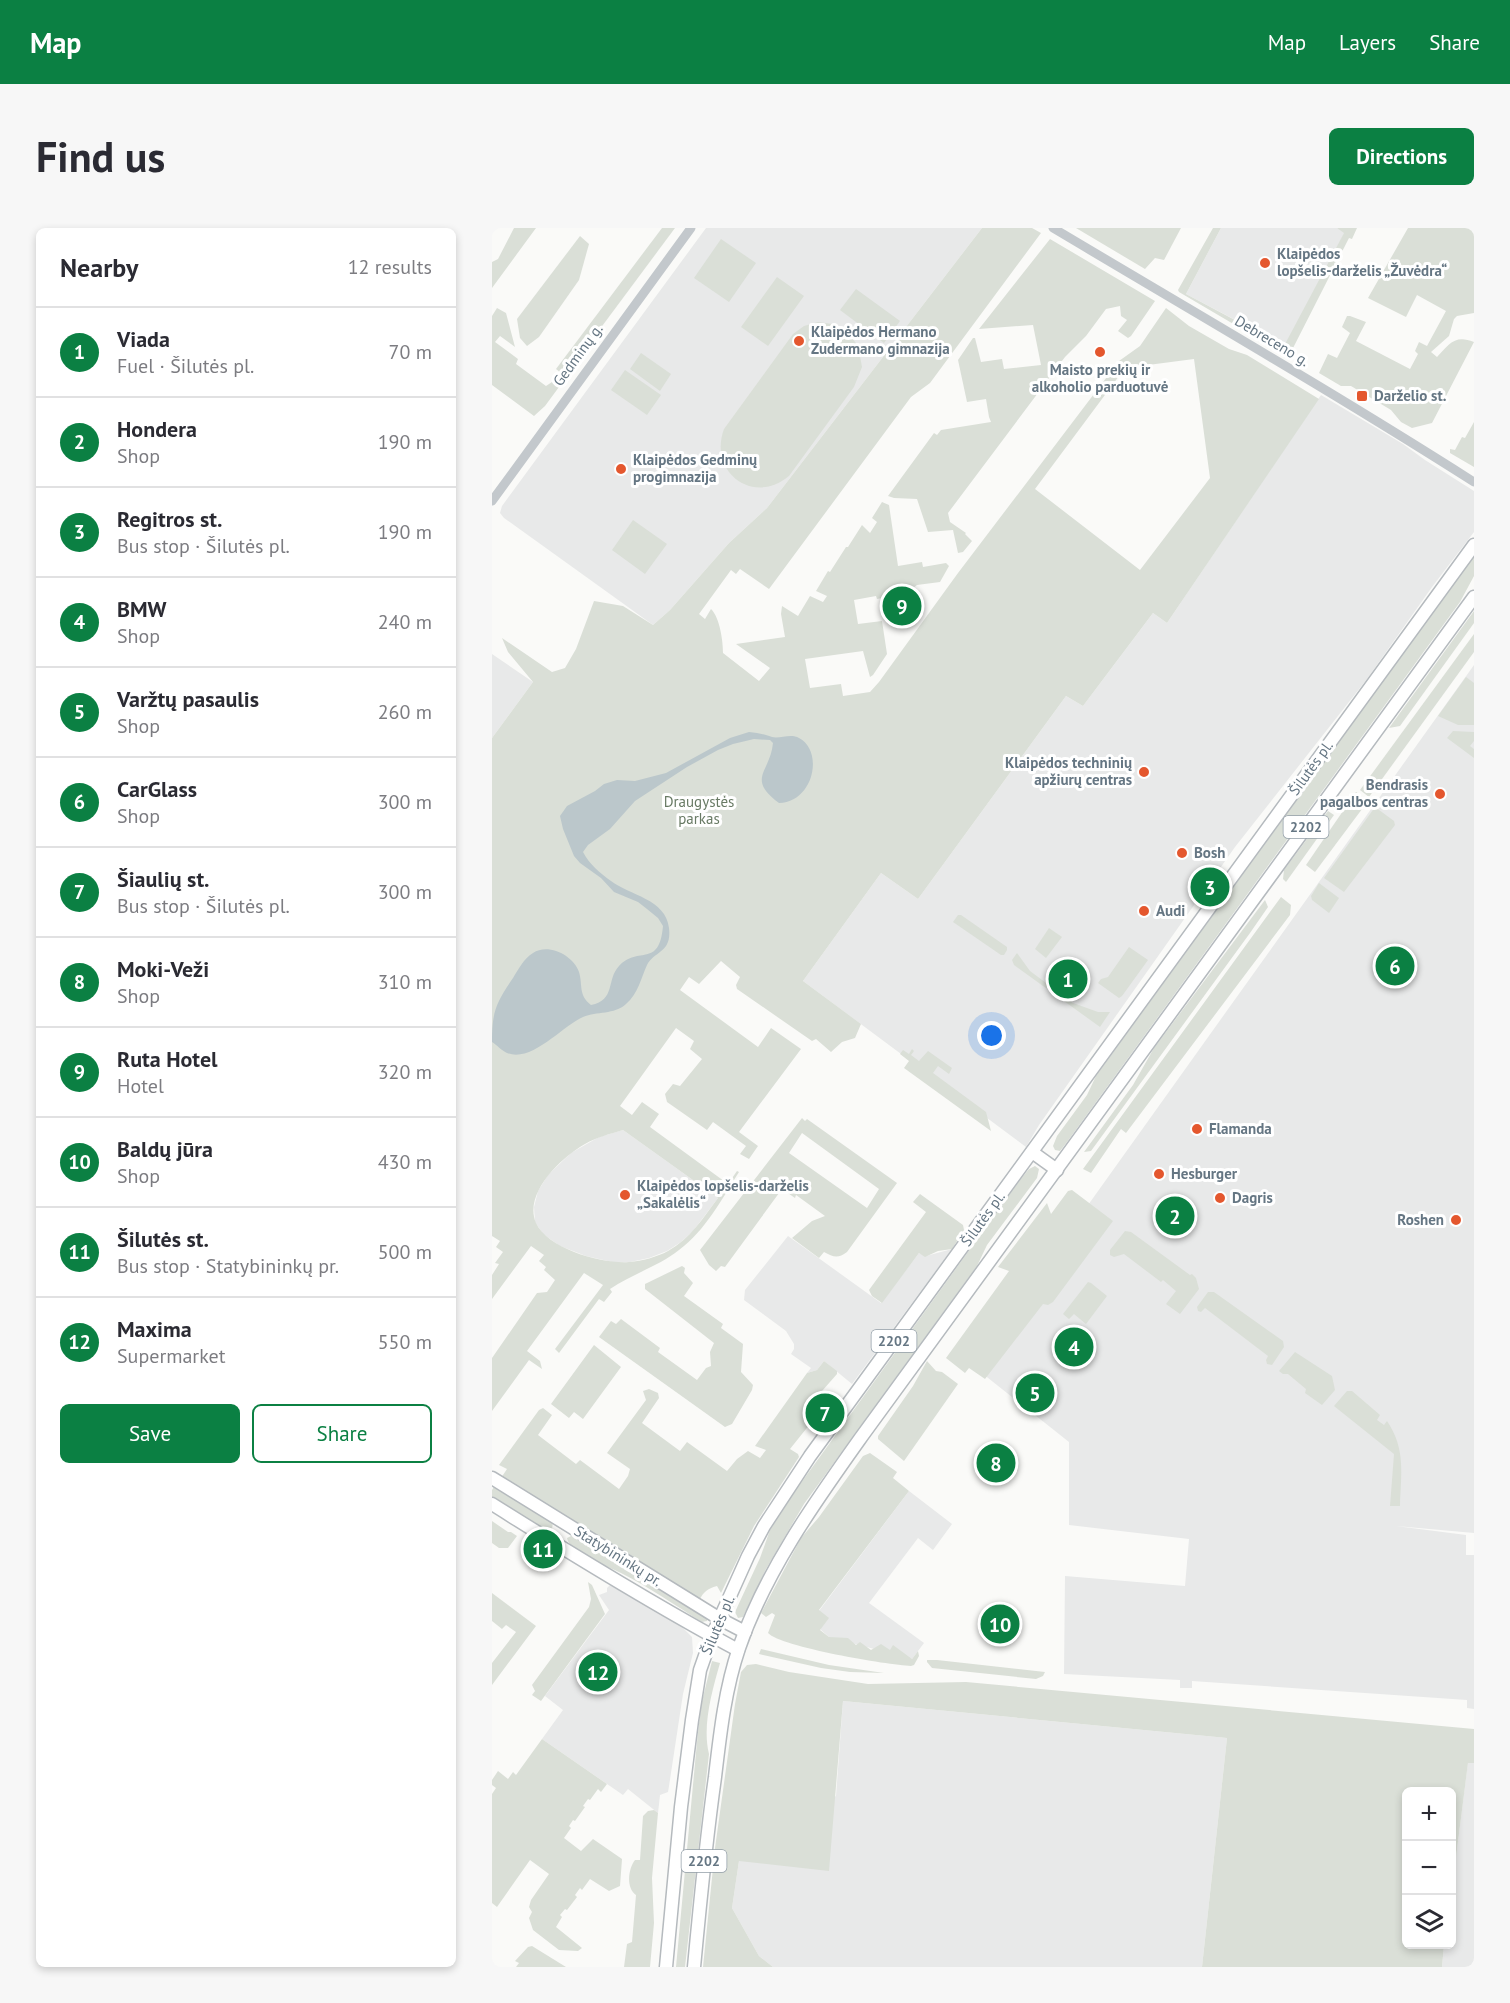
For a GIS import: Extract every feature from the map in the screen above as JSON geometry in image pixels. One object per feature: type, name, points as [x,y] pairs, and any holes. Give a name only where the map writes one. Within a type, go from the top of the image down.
[{"type":"main road","name":"Šilutės pl.","points":[[666,1967],[681,1807],[700,1670],[712,1636],[760,1533],[810,1456],[1474,545]]},
{"type":"main road","name":"Šilutės pl.","points":[[694,1967],[703,1870],[729,1685],[745,1632],[774,1570],[824,1490],[1474,597]]},
{"type":"main road","points":[[1032,1152],[1057,1170]]},
{"type":"main road","name":"Statybininkų pr.","points":[[492,1478],[720,1619],[745,1632]]},
{"type":"main road","name":"Statybininkų pr.","points":[[492,1504],[553,1543],[738,1650]]},
{"type":"main road","points":[[553,1543],[565,1536],[566,1523]]},
{"type":"street","name":"Gedminų g.","points":[[492,501],[691,228]]},
{"type":"street","name":"Debreceno g.","points":[[1053,228],[1306,380],[1381,422],[1474,482]]},
{"type":"shaded area","points":[[706,228],[982,228],[767,508],[729,543],[670,610],[653,625],[500,513],[502,506]]},
{"type":"shaded area","name":"Klaipėdos lopšelis-darželis „Žuvėdra“","points":[[1221,228],[1337,228],[1345,232],[1285,346],[1186,294]]},
{"type":"shaded area","points":[[1321,395],[1403,444],[1474,491],[1474,532],[1367,679],[1235,847],[1039,1125],[1026,1147],[803,981],[881,873],[918,899],[1066,696],[1083,706],[1153,613],[1167,623]]},
{"type":"shaded area","points":[[492,654],[533,682],[492,738]]},
{"type":"shaded area","points":[[1474,665],[1474,1533],[1396,1526],[1466,1535],[1466,1555],[1474,1555],[1474,1709],[1467,1708],[1467,1700],[1192,1681],[1192,1688],[1180,1688],[1180,1680],[1064,1674],[1065,1576],[1185,1586],[1189,1539],[1069,1525],[1069,1442],[973,1366]]},
{"type":"shaded area","points":[[749,732],[775,737],[796,737],[807,744],[813,764],[807,785],[791,800],[779,803],[769,794],[762,781],[773,743],[770,740],[754,739],[718,750],[635,801],[610,829],[588,845],[583,852],[603,875],[661,910],[669,928],[668,942],[650,960],[636,991],[621,1007],[583,1017],[526,1053],[517,1055],[503,1051],[492,1042],[494,1015],[503,994],[522,964],[533,953],[539,950],[553,950],[571,960],[579,972],[584,997],[591,1005],[604,999],[619,966],[626,960],[653,952],[661,939],[663,926],[658,918],[638,902],[614,892],[574,856],[560,816],[567,806],[604,784],[617,780],[635,781],[666,773],[730,738]]},
{"type":"shaded area","name":"Klaipėdos lopšelis-darželis „Sakalėlis“","points":[[623,1130],[718,1198],[693,1231],[667,1251],[630,1262],[612,1262],[586,1256],[560,1246],[543,1234],[535,1222],[534,1207],[538,1191],[548,1175],[571,1153],[599,1137]]},
{"type":"shaded area","points":[[788,1236],[881,1303],[919,1253],[926,1256],[952,1249],[852,1384],[824,1361],[817,1370],[807,1373],[811,1368],[791,1354],[794,1344],[786,1331],[744,1300],[745,1290]]},
{"type":"shaded area","points":[[909,1491],[952,1524],[933,1550],[918,1538],[869,1603],[924,1643],[912,1659],[829,1637],[820,1629],[819,1611]]},
{"type":"shaded area","points":[[610,1585],[680,1625],[692,1637],[693,1653],[683,1694],[668,1792],[660,1795],[658,1813],[628,1789],[623,1795],[542,1739],[563,1710],[545,1696],[609,1610],[599,1595],[607,1592]]},
{"type":"shaded area","points":[[843,1701],[1227,1738],[1202,1967],[773,1967],[759,1956],[732,1908],[739,1861],[836,1796]]},
{"type":"shaded area","points":[[1468,1762],[1474,1763],[1474,1967],[1442,1967],[1444,1949],[1456,1949],[1456,1857]]},
{"type":"green space","points":[[514,228],[536,228],[492,288],[492,262],[498,259]]},
{"type":"green space","points":[[662,228],[675,228],[565,376],[556,369]]},
{"type":"green space","name":"Draugystės parkas","points":[[982,228],[1032,228],[1041,233],[930,383],[911,397],[769,589],[740,569],[736,574],[731,570],[699,614],[705,619],[711,609],[719,624],[723,653],[759,681],[770,668],[736,644],[785,637],[782,606],[798,616],[810,596],[823,602],[827,596],[816,591],[862,525],[870,533],[877,522],[872,518],[882,502],[889,505],[898,566],[922,562],[923,567],[946,563],[949,566],[940,582],[917,585],[907,593],[877,599],[876,596],[854,600],[858,624],[882,621],[887,654],[870,677],[863,651],[805,659],[810,688],[841,684],[843,696],[870,692],[1119,361],[1140,346],[1166,308],[1189,326],[1229,349],[1247,355],[1319,399],[1167,623],[1153,613],[1083,706],[1066,696],[918,899],[881,873],[803,981],[861,1024],[855,1038],[842,1042],[831,1052],[816,1039],[812,1041],[737,989],[736,985],[740,977],[721,961],[699,984],[689,977],[680,990],[758,1047],[771,1028],[801,1049],[739,1132],[758,1146],[749,1159],[740,1154],[746,1146],[713,1122],[707,1130],[667,1102],[665,1094],[673,1084],[680,1086],[702,1059],[690,1049],[694,1041],[676,1028],[620,1106],[632,1115],[642,1102],[659,1114],[650,1127],[728,1184],[737,1171],[739,1172],[697,1234],[671,1256],[610,1289],[612,1292],[604,1302],[599,1299],[559,1353],[555,1349],[603,1285],[584,1273],[527,1351],[540,1361],[542,1369],[529,1360],[492,1411],[492,1358],[537,1293],[547,1292],[555,1280],[544,1270],[546,1267],[539,1261],[544,1255],[531,1246],[492,1299],[492,1275],[499,1264],[495,1263],[503,1252],[496,1247],[500,1241],[492,1236],[492,738],[533,682],[508,652],[502,638],[552,672],[565,668],[576,649],[594,601],[623,606],[653,625],[670,610],[729,543],[767,508]],"holes":[[[1194,359],[1210,478],[1140,570],[1035,489],[1125,368]],[[623,1130],[718,1198],[696,1227],[676,1246],[654,1257],[629,1262],[591,1257],[564,1247],[542,1232],[533,1212],[540,1188],[556,1167],[576,1150],[590,1142]]]},
{"type":"green space","points":[[1076,228],[1181,228],[1164,260],[1155,258],[1145,269]]},
{"type":"green space","points":[[1213,228],[1221,228],[1186,294],[1284,346],[1344,233],[1337,228],[1357,228],[1352,239],[1349,238],[1291,352],[1247,332],[1179,292],[1178,290]]},
{"type":"green space","points":[[1408,228],[1474,228],[1474,313],[1457,316],[1449,336],[1431,352],[1437,357],[1449,344],[1457,340],[1474,342],[1432,423],[1412,428],[1401,422],[1391,410],[1351,386],[1341,386],[1319,373],[1328,354],[1337,358],[1350,333],[1342,327],[1347,316],[1366,322],[1356,341],[1410,369],[1418,354],[1415,351],[1419,342],[1427,346],[1446,311],[1417,295],[1406,317],[1368,298]]},
{"type":"green space","points":[[580,236],[589,244],[579,280],[539,337],[527,346],[520,338],[517,319]]},
{"type":"green space","points":[[721,239],[756,263],[729,302],[694,278]]},
{"type":"green space","points":[[1050,239],[1155,301],[1128,338],[1118,331],[1127,320],[1121,316],[1120,306],[1106,309],[1086,336],[1065,357],[948,513],[950,522],[966,533],[972,541],[963,552],[958,553],[953,530],[928,532],[917,499],[888,496],[934,433],[937,435],[941,430],[991,422],[986,399],[967,402],[958,360],[973,338],[975,338],[981,362],[1002,359],[1004,369],[1041,365],[1033,325],[979,329]]},
{"type":"green space","points":[[777,277],[804,296],[768,346],[741,327]]},
{"type":"green space","points":[[856,289],[900,321],[884,343],[840,310]]},
{"type":"green space","points":[[497,308],[506,313],[515,347],[500,336],[495,342],[518,359],[516,364],[546,386],[552,382],[559,387],[545,406],[534,416],[492,385],[492,316]]},
{"type":"green space","points":[[818,322],[832,324],[850,335],[858,346],[862,367],[854,387],[789,476],[775,484],[761,487],[748,486],[728,471],[722,459],[721,445],[724,429],[793,334],[804,326]]},
{"type":"green space","points":[[641,353],[671,374],[660,391],[630,369]]},
{"type":"green space","points":[[625,370],[661,395],[647,415],[611,390]]},
{"type":"green space","points":[[1474,422],[1474,467],[1450,453],[1450,449],[1455,450]]},
{"type":"green space","points":[[633,520],[667,544],[645,574],[612,550]]},
{"type":"green space","points":[[1474,556],[1474,576],[1460,602],[1067,1142],[1060,1151],[1055,1150],[1053,1146],[1057,1136],[1087,1095],[1096,1076]]},
{"type":"green space","points":[[1474,611],[1474,623],[1400,726],[1389,728]]},
{"type":"green space","points":[[1474,634],[1474,652],[1369,797],[1360,790]]},
{"type":"green space","points":[[1466,677],[1474,683],[1474,725],[1458,725],[1438,716]]},
{"type":"green space","points":[[1453,731],[1474,732],[1474,741],[1470,746],[1474,749],[1474,758],[1447,738]]},
{"type":"green space","points":[[1356,792],[1368,801],[1315,872],[1306,865]]},
{"type":"green space","points":[[1375,807],[1394,821],[1395,825],[1344,892],[1324,878]]},
{"type":"green space","points":[[1328,811],[1334,815],[1286,882],[1283,879],[1284,870]]},
{"type":"green space","points":[[1319,883],[1339,898],[1329,913],[1312,900],[1311,896]]},
{"type":"green space","points":[[1281,897],[1291,905],[1290,915],[1126,1133],[1121,1129],[1091,1173],[1083,1169]]},
{"type":"green space","points":[[1265,900],[1268,907],[1250,933],[1091,1151],[1084,1152],[1133,1085],[1154,1048]]},
{"type":"green space","points":[[958,915],[1007,947],[1004,955],[953,922]]},
{"type":"green space","points":[[1049,928],[1062,937],[1046,958],[1035,949]]},
{"type":"green space","points":[[1129,947],[1148,960],[1119,998],[1098,983],[1101,979],[1108,977]]},
{"type":"green space","points":[[1017,953],[1030,971],[1073,1003],[1098,1012],[1110,1012],[1100,1027],[1014,965],[1012,960]]},
{"type":"green space","points":[[912,1049],[914,1051],[911,1055],[919,1061],[928,1051],[952,1068],[949,1074],[938,1066],[933,1073],[986,1112],[991,1131],[904,1068],[909,1061],[900,1054],[903,1050],[909,1054]]},
{"type":"green space","points":[[802,1118],[805,1121],[807,1119],[897,1183],[847,1252],[841,1256],[833,1256],[824,1252],[819,1258],[792,1238],[812,1221],[825,1216],[796,1195],[795,1198],[782,1189],[725,1267],[721,1266],[716,1271],[709,1265],[700,1250]],"holes":[[[802,1133],[879,1189],[867,1208],[789,1153]]]},
{"type":"green space","points":[[1035,1166],[1039,1169],[1037,1178],[987,1245],[977,1266],[804,1504],[766,1569],[743,1617],[738,1618],[735,1612],[770,1530],[798,1487],[1020,1180],[1029,1169]]},
{"type":"green space","points":[[1072,1190],[1113,1221],[1053,1302],[1048,1305],[1043,1304],[985,1379],[969,1368],[965,1373],[946,1358],[1009,1271],[998,1267],[1047,1203],[1051,1214],[1068,1191]]},
{"type":"green space","points":[[920,1194],[963,1225],[964,1230],[952,1249],[938,1251],[925,1257],[919,1253],[882,1303],[872,1296],[869,1290],[926,1212],[913,1202]]},
{"type":"green space","points":[[1125,1231],[1131,1232],[1196,1278],[1199,1289],[1180,1314],[1166,1304],[1176,1291],[1163,1280],[1161,1282],[1124,1254],[1114,1257],[1110,1255],[1110,1250]]},
{"type":"green space","points":[[682,1266],[685,1268],[684,1273],[693,1283],[684,1296],[723,1324],[721,1328],[743,1344],[741,1372],[753,1385],[752,1390],[732,1424],[725,1427],[599,1337],[611,1321],[616,1324],[621,1319],[660,1348],[658,1352],[697,1380],[706,1368],[711,1366],[710,1352],[714,1343],[645,1289],[645,1284]]},
{"type":"green space","points":[[1088,1282],[1107,1296],[1086,1324],[1074,1314],[1069,1319],[1063,1314]]},
{"type":"green space","points":[[1208,1292],[1214,1292],[1283,1341],[1284,1347],[1272,1365],[1267,1364],[1268,1356],[1205,1308],[1201,1312],[1198,1311],[1197,1307]]},
{"type":"green space","points":[[594,1345],[621,1367],[583,1419],[574,1412],[569,1418],[551,1404]]},
{"type":"green space","points":[[1295,1352],[1332,1376],[1335,1390],[1322,1405],[1305,1393],[1306,1389],[1288,1374],[1279,1371]]},
{"type":"green space","points":[[824,1361],[837,1371],[837,1374],[815,1399],[810,1424],[790,1449],[799,1457],[754,1526],[721,1593],[717,1586],[708,1589],[699,1601],[501,1478],[507,1469],[499,1465],[539,1410],[543,1408],[552,1415],[538,1435],[576,1464],[580,1460],[619,1489],[630,1469],[607,1453],[646,1400],[643,1391],[649,1389],[658,1393],[659,1398],[642,1423],[680,1451],[687,1442],[727,1471],[748,1451],[760,1458],[766,1450],[755,1446],[807,1373],[817,1370]]},
{"type":"green space","points":[[927,1361],[936,1371],[942,1372],[958,1384],[904,1461],[878,1439],[878,1436],[913,1386]]},
{"type":"green space","points":[[1347,1391],[1352,1391],[1380,1415],[1377,1420],[1384,1425],[1387,1421],[1393,1431],[1401,1462],[1400,1506],[1390,1506],[1394,1454],[1334,1406]]},
{"type":"green space","points":[[870,1453],[897,1472],[893,1478],[909,1491],[819,1610],[829,1618],[820,1630],[829,1637],[848,1638],[856,1645],[860,1642],[871,1650],[881,1644],[890,1650],[893,1645],[912,1659],[918,1651],[919,1656],[911,1666],[836,1654],[793,1644],[768,1633],[775,1615],[772,1613],[766,1617],[761,1613],[801,1538],[863,1456]]},
{"type":"green space","points":[[495,1485],[553,1522],[552,1529],[545,1530],[492,1497]]},
{"type":"green space","points":[[492,1521],[517,1536],[508,1548],[499,1548],[492,1543]]},
{"type":"green space","points":[[573,1535],[707,1617],[707,1621],[702,1622],[642,1584],[582,1554],[569,1543],[567,1538]]},
{"type":"green space","points":[[588,1582],[592,1585],[605,1614],[541,1701],[532,1695],[535,1691],[532,1685],[589,1607],[591,1599]]},
{"type":"green space","points":[[492,1593],[536,1626],[492,1685],[492,1663],[516,1632],[506,1625],[502,1629],[492,1621]]},
{"type":"green space","points":[[761,1649],[829,1665],[884,1673],[821,1668],[759,1654]]},
{"type":"green space","points":[[927,1660],[1045,1672],[1043,1676],[1036,1679],[932,1668]]},
{"type":"green space","points":[[712,1661],[720,1663],[707,1720],[709,1754],[685,1967],[676,1967],[701,1705]]},
{"type":"green space","points":[[756,1664],[789,1672],[868,1684],[966,1682],[1474,1729],[1474,1763],[1468,1763],[1456,1858],[1456,1787],[1402,1787],[1402,1949],[1444,1949],[1442,1967],[1202,1967],[1227,1738],[843,1701],[829,1871],[739,1861],[732,1908],[759,1956],[773,1967],[703,1967],[715,1848],[735,1704],[741,1672],[747,1665]]},
{"type":"green space","points":[[542,1739],[607,1784],[601,1792],[598,1789],[590,1800],[588,1799],[583,1806],[585,1807],[569,1826],[571,1828],[564,1838],[581,1851],[593,1839],[622,1859],[620,1886],[609,1891],[590,1879],[582,1890],[580,1888],[575,1895],[577,1897],[567,1910],[565,1909],[560,1915],[562,1917],[556,1927],[582,1948],[578,1951],[559,1950],[533,1930],[529,1918],[532,1912],[529,1907],[531,1900],[549,1874],[530,1860],[497,1907],[492,1903],[492,1794],[496,1788],[492,1785],[492,1780],[498,1771],[508,1779],[513,1772],[516,1775]]},
{"type":"green space","points":[[654,1810],[658,1813],[652,1878],[654,1923],[650,1967],[624,1967],[627,1944],[632,1942],[636,1895],[629,1883],[630,1873],[635,1860],[640,1860],[643,1816],[648,1811]]},
{"type":"green space","points":[[532,1946],[566,1967],[516,1967],[519,1963],[515,1961],[528,1947]]},
{"type":"place","name":"Klaipėdos lopšelis-darželis „Žuvėdra“","points":[[1265,263]]},
{"type":"place","name":"Klaipėdos Hermano Zudermano gimnazija","points":[[799,341]]},
{"type":"place","name":"Maisto prekių ir alkoholio parduotuvė","points":[[1100,352]]},
{"type":"place","name":"Darželio st.","points":[[1362,396]]},
{"type":"place","name":"Klaipėdos Gedminų progimnazija","points":[[621,469]]},
{"type":"place","name":"Ruta Hotel","points":[[902,606]]},
{"type":"place","name":"Klaipėdos techninių apžiurų centras","points":[[1144,772]]},
{"type":"place","name":"Bendrasis pagalbos centras","points":[[1440,794]]},
{"type":"place","name":"Bosh","points":[[1182,853]]},
{"type":"place","name":"Regitros st.","points":[[1210,887]]},
{"type":"place","name":"Audi","points":[[1144,911]]},
{"type":"place","name":"CarGlass","points":[[1395,966]]},
{"type":"place","name":"Viada","points":[[1068,979]]},
{"type":"place","name":"Flamanda","points":[[1197,1129]]},
{"type":"place","name":"Hesburger","points":[[1159,1174]]},
{"type":"place","name":"Klaipėdos lopšelis-darželis „Sakalėlis“","points":[[625,1195]]},
{"type":"place","name":"Dagris","points":[[1220,1198]]},
{"type":"place","name":"Hondera","points":[[1175,1216]]},
{"type":"place","name":"Roshen","points":[[1456,1220]]},
{"type":"place","name":"BMW","points":[[1074,1347]]},
{"type":"place","name":"Varžtų pasaulis","points":[[1035,1393]]},
{"type":"place","name":"Šiaulių st.","points":[[825,1413]]},
{"type":"place","name":"Moki-Veži","points":[[996,1463]]},
{"type":"place","name":"Šilutės st.","points":[[543,1549]]},
{"type":"place","name":"Baldų jūra","points":[[1000,1624]]},
{"type":"place","name":"Maxima","points":[[598,1672]]}]
